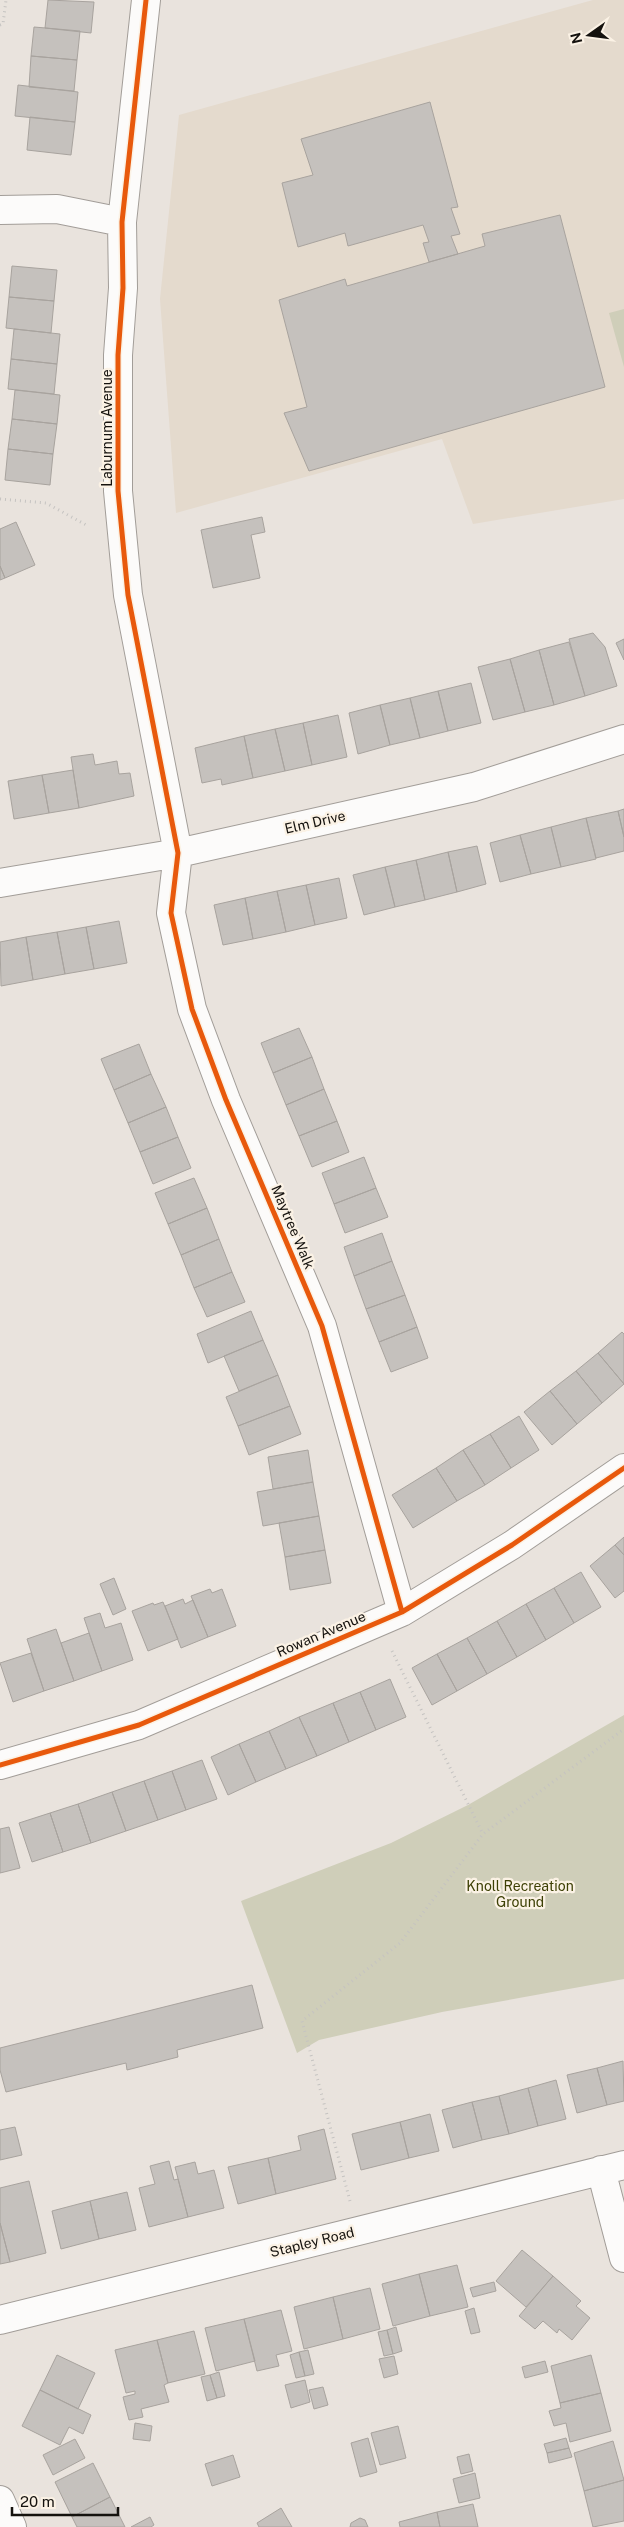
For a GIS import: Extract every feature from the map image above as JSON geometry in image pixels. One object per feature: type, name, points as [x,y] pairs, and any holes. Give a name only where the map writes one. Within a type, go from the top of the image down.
[{"type":"street","name":"Laburnum Avenue","points":[[146,0],[122,222],[123,288],[118,355],[118,452],[121,546],[128,595],[178,853]]},
{"type":"street","points":[[0,210],[57,208],[122,222]]},
{"type":"street","name":"Elm Drive","points":[[0,883],[178,853],[474,786],[624,739]]},
{"type":"street","name":"Maytree Walk","points":[[178,853],[171,913],[192,1009],[226,1100],[322,1326],[390,1617]]},
{"type":"street","name":"Rowan Avenue","points":[[0,1765],[139,1724],[390,1617],[512,1545],[624,1468]]},
{"type":"street","points":[[613,2168],[624,2258]]},
{"type":"street","name":"Stapley Road","points":[[0,2320],[613,2168]]},
{"type":"street","points":[[0,2500],[12,2527]]},
{"type":"path","points":[[0,25],[3,24],[6,0]]},
{"type":"path","points":[[0,499],[46,503],[121,546]]},
{"type":"path","points":[[390,1617],[483,1834]]},
{"type":"path","points":[[358,2231],[302,2021],[400,1942],[483,1834],[624,1729]]},
{"type":"shaded area","points":[[593,0],[624,0],[624,499],[473,524],[442,439],[176,513],[160,299],[179,115]]},
{"type":"green space","points":[[624,309],[624,367],[609,313]]},
{"type":"green space","name":"Knoll Recreation Ground","points":[[624,1715],[624,1979],[442,2012],[319,2040],[297,2053],[241,1901],[391,1843],[468,1805]]},
{"type":"building","points":[[48,0],[94,2],[91,33],[45,28]]},
{"type":"building","points":[[34,27],[80,31],[77,60],[31,56]]},
{"type":"building","points":[[31,56],[77,60],[74,91],[29,87]]},
{"type":"building","points":[[18,85],[78,92],[75,122],[15,116]]},
{"type":"building","points":[[430,102],[458,207],[451,208],[460,234],[451,236],[458,254],[429,262],[423,243],[429,242],[423,225],[348,246],[345,233],[298,247],[282,183],[313,175],[301,139]]},
{"type":"building","points":[[30,117],[75,122],[71,155],[27,150]]},
{"type":"building","points":[[560,215],[605,387],[309,471],[284,413],[307,407],[279,300],[345,279],[347,286],[485,246],[482,234]]},
{"type":"building","points":[[12,266],[57,270],[54,301],[9,297]]},
{"type":"building","points":[[9,297],[54,301],[51,333],[6,328]]},
{"type":"building","points":[[14,329],[60,334],[57,364],[11,359]]},
{"type":"building","points":[[11,359],[57,364],[54,394],[8,389]]},
{"type":"building","points":[[15,390],[60,395],[57,424],[12,419]]},
{"type":"building","points":[[12,419],[57,424],[53,454],[8,449]]},
{"type":"building","points":[[8,449],[53,454],[50,485],[5,480]]},
{"type":"building","points":[[262,517],[265,532],[251,535],[260,578],[213,588],[201,530]]},
{"type":"building","points":[[16,522],[35,565],[5,578],[0,566],[0,529]]},
{"type":"building","points":[[0,566],[5,578],[0,580]]},
{"type":"building","points":[[593,633],[605,647],[617,686],[585,696],[569,639]]},
{"type":"building","points":[[624,639],[624,660],[616,643]]},
{"type":"building","points":[[569,642],[585,696],[554,705],[539,650]]},
{"type":"building","points":[[539,650],[554,705],[525,712],[510,659]]},
{"type":"building","points":[[510,659],[525,712],[493,720],[478,667]]},
{"type":"building","points":[[471,683],[481,723],[448,731],[438,691]]},
{"type":"building","points":[[438,691],[448,731],[420,738],[410,698]]},
{"type":"building","points":[[410,698],[420,738],[390,745],[380,705]]},
{"type":"building","points":[[380,705],[390,745],[358,754],[349,713]]},
{"type":"building","points":[[338,715],[347,757],[312,765],[303,723]]},
{"type":"building","points":[[303,723],[312,765],[285,771],[275,729]]},
{"type":"building","points":[[275,729],[285,771],[253,778],[244,736]]},
{"type":"building","points":[[244,736],[253,778],[222,785],[221,779],[202,783],[195,748]]},
{"type":"building","points":[[93,754],[95,765],[117,761],[119,774],[130,773],[134,796],[79,808],[71,757]]},
{"type":"building","points":[[73,770],[79,808],[49,813],[42,775]]},
{"type":"building","points":[[42,775],[49,813],[14,819],[8,781]]},
{"type":"building","points":[[624,809],[624,837],[618,811]]},
{"type":"building","points":[[618,811],[624,837],[624,851],[596,858],[586,818]]},
{"type":"building","points":[[586,818],[596,859],[561,867],[551,827]]},
{"type":"building","points":[[551,827],[561,867],[531,874],[520,835]]},
{"type":"building","points":[[520,835],[531,874],[500,882],[490,843]]},
{"type":"building","points":[[477,846],[486,884],[457,892],[448,852]]},
{"type":"building","points":[[448,852],[457,892],[425,900],[416,860]]},
{"type":"building","points":[[416,860],[425,900],[395,907],[385,867]]},
{"type":"building","points":[[385,867],[395,907],[364,915],[353,875]]},
{"type":"building","points":[[339,878],[347,918],[315,925],[306,885]]},
{"type":"building","points":[[306,885],[315,925],[286,932],[277,891]]},
{"type":"building","points":[[277,891],[286,932],[253,939],[245,898]]},
{"type":"building","points":[[245,898],[253,939],[223,945],[214,905]]},
{"type":"building","points":[[119,921],[127,963],[94,969],[86,927]]},
{"type":"building","points":[[86,927],[94,969],[65,974],[57,932]]},
{"type":"building","points":[[57,932],[65,974],[33,980],[26,937]]},
{"type":"building","points":[[26,937],[33,980],[1,986],[0,942]]},
{"type":"building","points":[[299,1028],[312,1057],[273,1073],[261,1043]]},
{"type":"building","points":[[139,1044],[151,1074],[114,1090],[101,1059]]},
{"type":"building","points":[[312,1057],[324,1089],[286,1105],[273,1073]]},
{"type":"building","points":[[151,1074],[166,1107],[128,1123],[114,1090]]},
{"type":"building","points":[[324,1089],[337,1121],[299,1136],[286,1105]]},
{"type":"building","points":[[166,1107],[178,1137],[140,1152],[128,1123]]},
{"type":"building","points":[[337,1121],[349,1152],[312,1167],[299,1136]]},
{"type":"building","points":[[178,1137],[191,1168],[153,1184],[140,1152]]},
{"type":"building","points":[[364,1157],[376,1188],[334,1204],[322,1173]]},
{"type":"building","points":[[194,1178],[207,1208],[168,1224],[155,1193]]},
{"type":"building","points":[[376,1188],[388,1217],[345,1233],[334,1204]]},
{"type":"building","points":[[207,1208],[219,1239],[181,1255],[168,1224]]},
{"type":"building","points":[[382,1233],[392,1261],[354,1276],[344,1247]]},
{"type":"building","points":[[219,1239],[232,1272],[194,1288],[181,1255]]},
{"type":"building","points":[[392,1261],[405,1295],[366,1309],[354,1276]]},
{"type":"building","points":[[232,1272],[245,1302],[207,1317],[194,1288]]},
{"type":"building","points":[[405,1295],[417,1327],[379,1342],[366,1309]]},
{"type":"building","points":[[251,1311],[263,1340],[208,1363],[197,1334]]},
{"type":"building","points":[[417,1327],[428,1358],[391,1372],[379,1342]]},
{"type":"building","points":[[622,1332],[624,1334],[624,1384],[598,1353]]},
{"type":"building","points":[[263,1340],[278,1375],[239,1391],[224,1356]]},
{"type":"building","points":[[598,1353],[624,1384],[602,1403],[576,1371]]},
{"type":"building","points":[[576,1371],[602,1403],[577,1424],[550,1391]]},
{"type":"building","points":[[278,1375],[290,1406],[238,1426],[226,1397]]},
{"type":"building","points":[[550,1391],[577,1424],[552,1445],[524,1412]]},
{"type":"building","points":[[290,1406],[301,1434],[249,1455],[238,1426]]},
{"type":"building","points":[[519,1416],[539,1450],[511,1468],[490,1434]]},
{"type":"building","points":[[490,1434],[511,1468],[485,1485],[463,1450]]},
{"type":"building","points":[[308,1450],[313,1482],[273,1489],[268,1457]]},
{"type":"building","points":[[463,1450],[485,1485],[457,1501],[436,1468]]},
{"type":"building","points":[[436,1468],[457,1501],[413,1528],[392,1495]]},
{"type":"building","points":[[313,1482],[319,1516],[263,1526],[257,1492]]},
{"type":"building","points":[[319,1516],[325,1550],[285,1557],[279,1523]]},
{"type":"building","points":[[624,1537],[624,1555],[615,1545]]},
{"type":"building","points":[[615,1545],[624,1555],[624,1591],[615,1598],[590,1566]]},
{"type":"building","points":[[325,1550],[331,1583],[290,1590],[285,1557]]},
{"type":"building","points":[[581,1572],[601,1607],[574,1623],[554,1588]]},
{"type":"building","points":[[114,1578],[126,1609],[113,1615],[100,1584]]},
{"type":"building","points":[[554,1588],[574,1623],[546,1640],[526,1604]]},
{"type":"building","points":[[210,1589],[212,1593],[222,1589],[236,1626],[208,1637],[191,1596]]},
{"type":"building","points":[[183,1599],[185,1604],[193,1600],[208,1637],[181,1648],[165,1606]]},
{"type":"building","points":[[163,1602],[178,1639],[148,1651],[132,1611],[153,1603],[154,1605]]},
{"type":"building","points":[[526,1604],[546,1640],[517,1657],[497,1621]]},
{"type":"building","points":[[100,1613],[105,1628],[121,1623],[133,1660],[102,1671],[84,1618]]},
{"type":"building","points":[[497,1621],[517,1657],[487,1674],[467,1638]]},
{"type":"building","points":[[56,1629],[74,1681],[44,1691],[27,1639]]},
{"type":"building","points":[[89,1633],[102,1671],[74,1681],[61,1643]]},
{"type":"building","points":[[467,1638],[487,1674],[457,1691],[437,1654]]},
{"type":"building","points":[[31,1653],[44,1691],[13,1702],[0,1663]]},
{"type":"building","points":[[437,1654],[457,1691],[432,1705],[412,1668]]},
{"type":"building","points":[[390,1679],[406,1717],[376,1730],[360,1692]]},
{"type":"building","points":[[360,1692],[376,1730],[349,1742],[333,1703]]},
{"type":"building","points":[[333,1703],[349,1742],[317,1756],[299,1717]]},
{"type":"building","points":[[299,1717],[317,1756],[286,1769],[269,1731]]},
{"type":"building","points":[[269,1731],[286,1769],[256,1782],[239,1744]]},
{"type":"building","points":[[239,1744],[256,1782],[228,1795],[211,1757]]},
{"type":"building","points":[[202,1760],[217,1799],[186,1810],[172,1771]]},
{"type":"building","points":[[172,1771],[186,1810],[158,1820],[144,1781]]},
{"type":"building","points":[[144,1781],[158,1820],[126,1831],[112,1792]]},
{"type":"building","points":[[112,1792],[126,1831],[91,1843],[78,1804]]},
{"type":"building","points":[[78,1804],[91,1843],[63,1852],[50,1813]]},
{"type":"building","points":[[50,1813],[63,1852],[32,1862],[19,1823]]},
{"type":"building","points":[[9,1827],[20,1868],[0,1873],[0,1829]]},
{"type":"building","points":[[252,1985],[263,2028],[177,2050],[178,2057],[127,2070],[126,2063],[6,2092],[0,2070],[0,2048]]},
{"type":"building","points":[[623,2061],[624,2101],[607,2105],[597,2068]]},
{"type":"building","points":[[597,2068],[607,2105],[577,2113],[567,2075]]},
{"type":"building","points":[[556,2080],[566,2119],[538,2126],[528,2088]]},
{"type":"building","points":[[528,2088],[538,2126],[509,2134],[499,2096]]},
{"type":"building","points":[[499,2096],[509,2134],[482,2140],[472,2102]]},
{"type":"building","points":[[472,2102],[482,2140],[453,2148],[442,2110]]},
{"type":"building","points":[[430,2114],[439,2151],[409,2158],[400,2122]]},
{"type":"building","points":[[400,2122],[409,2158],[361,2170],[352,2134]]},
{"type":"building","points":[[15,2127],[22,2155],[0,2160],[0,2130]]},
{"type":"building","points":[[324,2129],[336,2179],[276,2194],[268,2158],[301,2150],[298,2136]]},
{"type":"building","points":[[268,2158],[276,2194],[238,2204],[228,2167]]},
{"type":"building","points":[[169,2161],[174,2180],[178,2179],[188,2217],[149,2227],[139,2188],[155,2184],[150,2166]]},
{"type":"building","points":[[195,2162],[198,2174],[214,2170],[224,2208],[188,2217],[175,2167]]},
{"type":"building","points":[[29,2181],[46,2253],[10,2262],[0,2223],[0,2188]]},
{"type":"building","points":[[127,2192],[136,2230],[99,2239],[90,2201]]},
{"type":"building","points":[[90,2201],[99,2239],[61,2249],[52,2211]]},
{"type":"building","points":[[0,2223],[10,2262],[0,2264]]},
{"type":"building","points":[[522,2250],[553,2276],[526,2307],[496,2281]]},
{"type":"building","points":[[457,2265],[468,2307],[430,2316],[419,2274]]},
{"type":"building","points":[[419,2274],[430,2316],[393,2326],[382,2284]]},
{"type":"building","points":[[553,2276],[581,2301],[576,2306],[590,2318],[572,2340],[559,2329],[557,2333],[543,2321],[535,2329],[519,2316]]},
{"type":"building","points":[[494,2282],[496,2291],[473,2297],[470,2288]]},
{"type":"building","points":[[370,2288],[380,2329],[343,2339],[333,2297]]},
{"type":"building","points":[[333,2297],[343,2339],[304,2349],[294,2307]]},
{"type":"building","points":[[474,2308],[480,2332],[471,2334],[465,2311]]},
{"type":"building","points":[[281,2310],[292,2351],[276,2355],[279,2366],[257,2371],[244,2319]]},
{"type":"building","points":[[244,2319],[255,2361],[216,2371],[205,2328]]},
{"type":"building","points":[[396,2327],[402,2351],[393,2354],[387,2330]]},
{"type":"building","points":[[387,2330],[393,2354],[384,2356],[378,2332]]},
{"type":"building","points":[[194,2331],[205,2374],[168,2383],[157,2340]]},
{"type":"building","points":[[157,2340],[168,2383],[164,2385],[169,2402],[141,2409],[143,2417],[129,2420],[123,2397],[135,2394],[135,2391],[126,2393],[115,2350]]},
{"type":"building","points":[[308,2350],[314,2374],[305,2376],[299,2352]]},
{"type":"building","points":[[299,2352],[305,2376],[296,2378],[290,2355]]},
{"type":"building","points":[[57,2355],[95,2373],[78,2409],[40,2390]]},
{"type":"building","points":[[591,2355],[601,2393],[560,2403],[551,2366]]},
{"type":"building","points":[[394,2356],[398,2374],[384,2378],[379,2359]]},
{"type":"building","points":[[545,2361],[548,2372],[525,2378],[522,2367]]},
{"type":"building","points":[[219,2372],[225,2396],[217,2398],[210,2375]]},
{"type":"building","points":[[210,2375],[217,2398],[207,2401],[201,2377]]},
{"type":"building","points":[[305,2380],[310,2402],[291,2408],[285,2385]]},
{"type":"building","points":[[323,2387],[328,2405],[314,2409],[309,2390]]},
{"type":"building","points":[[40,2390],[91,2415],[83,2434],[69,2427],[60,2445],[22,2426]]},
{"type":"building","points":[[601,2393],[611,2431],[570,2442],[566,2423],[554,2426],[549,2411],[561,2408],[560,2403]]},
{"type":"building","points":[[135,2423],[152,2426],[150,2441],[133,2439]]},
{"type":"building","points":[[398,2426],[406,2458],[380,2465],[371,2433]]},
{"type":"building","points":[[368,2438],[377,2472],[360,2477],[351,2443]]},
{"type":"building","points":[[566,2438],[569,2448],[547,2453],[544,2444]]},
{"type":"building","points":[[75,2439],[85,2458],[53,2475],[43,2455]]},
{"type":"building","points":[[613,2441],[624,2480],[584,2491],[574,2453]]},
{"type":"building","points":[[569,2448],[572,2457],[549,2463],[547,2453]]},
{"type":"building","points":[[469,2454],[473,2471],[461,2474],[457,2457]]},
{"type":"building","points":[[233,2455],[240,2477],[212,2486],[205,2464]]},
{"type":"building","points":[[93,2463],[110,2497],[72,2517],[55,2482]]},
{"type":"building","points":[[475,2473],[480,2498],[459,2503],[453,2479]]},
{"type":"building","points":[[624,2480],[624,2521],[593,2527],[584,2491]]},
{"type":"building","points":[[110,2497],[125,2527],[77,2527],[72,2517]]},
{"type":"building","points":[[473,2504],[478,2527],[440,2527],[437,2512]]},
{"type":"building","points":[[281,2508],[292,2527],[259,2527],[257,2523]]},
{"type":"building","points":[[437,2512],[440,2527],[400,2527],[399,2522]]},
{"type":"building","points":[[150,2517],[154,2525],[151,2527],[131,2527]]},
{"type":"building","points":[[360,2518],[365,2520],[368,2527],[350,2527],[351,2523]]},
{"type":"cycle path","points":[[146,0],[122,222],[123,288],[118,355],[118,491],[128,595],[178,853],[171,913],[192,1009],[226,1100],[322,1326],[402,1612]]},
{"type":"cycle path","points":[[0,1765],[139,1725],[402,1612],[512,1545],[624,1468]]}]
